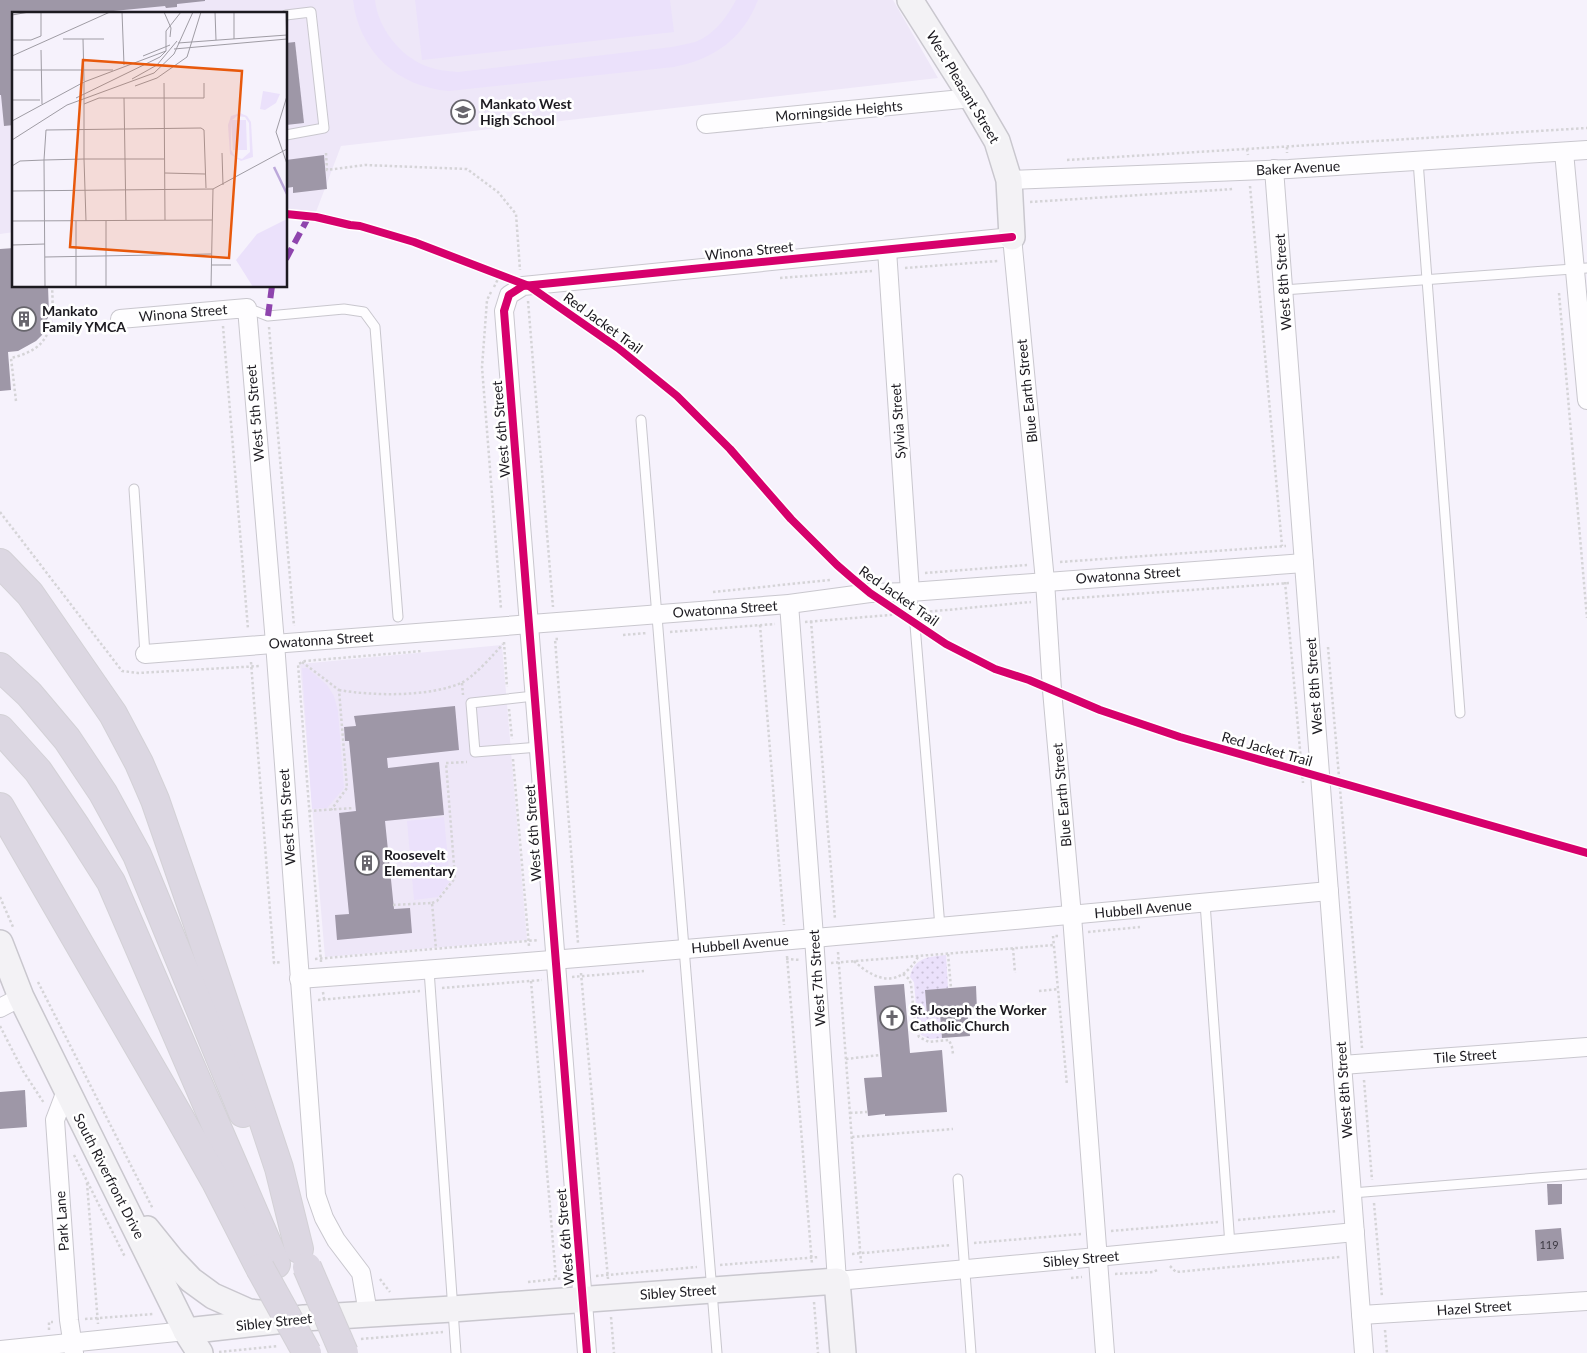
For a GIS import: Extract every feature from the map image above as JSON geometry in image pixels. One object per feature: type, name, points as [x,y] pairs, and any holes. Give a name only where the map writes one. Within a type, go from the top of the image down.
[{"type":"highway","points":[[0,563],[30,594],[113,714],[155,800],[279,1168],[303,1258]]},
{"type":"highway","points":[[0,667],[29,694],[67,739],[103,793],[137,855],[303,1258],[351,1346]]},
{"type":"highway","points":[[0,729],[38,771],[111,882],[268,1266],[312,1353]]},
{"type":"highway","points":[[0,807],[215,1180],[268,1266],[294,1350]]},
{"type":"main road","name":"West Pleasant Street","points":[[910,0],[972,98],[996,141],[1009,180],[1012,237]]},
{"type":"main road","name":"South Riverfront Drive","points":[[8,938],[10,1003]]},
{"type":"main road","name":"South Riverfront Drive","points":[[0,967],[10,1003],[66,1091],[115,1189],[174,1333],[207,1353]]},
{"type":"main road","points":[[115,1189],[172,1260],[191,1280],[209,1293],[250,1312],[304,1318]]},
{"type":"main road","name":"Sibley Street","points":[[174,1333],[304,1318],[368,1314],[453,1320],[582,1299],[824,1281]]},
{"type":"main road","name":"West 7th Street","points":[[824,1281],[843,1353]]},
{"type":"street","name":"Morningside Heights","points":[[706,124],[972,98]]},
{"type":"street","name":"Baker Avenue","points":[[1009,180],[1281,169],[1587,150]]},
{"type":"street","points":[[1556,152],[1581,268],[1587,400]]},
{"type":"street","name":"West 8th Street","points":[[1281,169],[1283,290],[1364,1353]]},
{"type":"street","name":"Winona Street","points":[[504,311],[509,294],[525,284],[1012,237]]},
{"type":"street","name":"Blue Earth Street","points":[[1012,237],[1044,572],[1052,690],[1074,934],[1088,1234],[1097,1258],[1105,1353]]},
{"type":"street","name":"Sylvia Street","points":[[887,250],[910,592]]},
{"type":"street","name":"Winona Street","points":[[120,319],[247,308]]},
{"type":"street","name":"West 5th Street","points":[[247,308],[274,635],[316,1195],[324,1218],[336,1240],[361,1272],[368,1314]]},
{"type":"street","name":"West 6th Street","points":[[504,311],[587,1353]]},
{"type":"street","name":"Owatonna Street","points":[[145,654],[250,646],[274,635],[295,633],[503,635],[529,616],[656,614],[789,604],[870,593],[910,592],[1044,572],[1304,563]]},
{"type":"street","name":"West 7th Street","points":[[789,604],[816,962],[824,1281]]},
{"type":"street","name":"Hubbell Avenue","points":[[299,979],[580,958],[1072,916],[1329,891]]},
{"type":"street","name":"Tile Street","points":[[1342,1065],[1587,1046]]},
{"type":"street","name":"Park Lane","points":[[66,1091],[55,1120],[70,1320],[74,1348]]},
{"type":"street","name":"Sibley Street","points":[[824,1281],[1097,1258],[1355,1232]]},
{"type":"street","name":"Hazel Street","points":[[1361,1316],[1587,1301]]},
{"type":"street","name":"Sibley Street","points":[[0,1350],[50,1346],[74,1348],[100,1341],[174,1333]]},
{"type":"lane","points":[[288,15],[312,12],[324,128],[288,135]]},
{"type":"lane","points":[[1418,161],[1460,713]]},
{"type":"lane","points":[[1283,290],[1581,268]]},
{"type":"lane","points":[[247,308],[268,316],[344,309],[364,312],[375,327],[398,617]]},
{"type":"lane","points":[[641,420],[717,1353]]},
{"type":"lane","points":[[134,489],[145,654]]},
{"type":"lane","points":[[910,592],[915,623],[940,927]]},
{"type":"lane","points":[[534,696],[472,704],[475,752],[539,746]]},
{"type":"lane","points":[[1204,904],[1230,1245]]},
{"type":"lane","points":[[430,970],[456,1353]]},
{"type":"lane","points":[[1352,1193],[1587,1174]]},
{"type":"lane","points":[[958,1180],[971,1353]]},
{"type":"path","points":[[1062,160],[1587,128]]},
{"type":"path","points":[[1544,131],[1556,152]]},
{"type":"path","points":[[1281,169],[1287,146]]},
{"type":"path","points":[[1247,149],[1303,790]]},
{"type":"path","points":[[326,153],[327,170],[365,165],[467,169],[498,192],[516,214],[525,284],[496,273],[487,300],[482,367],[501,609],[492,610]]},
{"type":"path","points":[[1557,270],[1587,618]]},
{"type":"path","points":[[16,401],[12,358],[35,349],[47,335],[54,311],[52,288]]},
{"type":"path","points":[[222,310],[252,666],[274,963],[578,937]]},
{"type":"path","points":[[0,512],[122,671],[138,673],[298,664],[268,316]]},
{"type":"path","points":[[908,574],[1044,572],[1303,544]]},
{"type":"path","points":[[704,593],[832,580]]},
{"type":"path","points":[[620,635],[1306,582]]},
{"type":"path","points":[[529,616],[562,605]]},
{"type":"path","points":[[811,621],[837,936],[862,1278]]},
{"type":"path","points":[[760,625],[786,940],[785,958],[812,1257],[824,1281],[818,1353]]},
{"type":"path","points":[[274,635],[295,633]]},
{"type":"path","points":[[302,662],[339,690],[359,693],[393,694],[435,690],[462,683],[487,662],[503,635]]},
{"type":"path","points":[[503,635],[512,748]]},
{"type":"path","points":[[565,639],[555,639],[581,976],[614,1353]]},
{"type":"path","points":[[1328,639],[1387,1353]]},
{"type":"path","points":[[331,810],[347,788],[339,690]]},
{"type":"path","points":[[505,759],[513,758],[530,962]]},
{"type":"path","points":[[393,905],[432,903],[437,901],[455,878],[446,763],[470,761]]},
{"type":"path","points":[[309,812],[354,808]]},
{"type":"path","points":[[0,897],[8,938]]},
{"type":"path","points":[[432,903],[436,949]]},
{"type":"path","points":[[1067,1087],[1053,936],[1140,927]]},
{"type":"path","points":[[785,958],[827,964],[1054,945]]},
{"type":"path","points":[[1013,948],[1015,973]]},
{"type":"path","points":[[948,954],[951,988]]},
{"type":"path","points":[[854,961],[869,974],[876,977],[890,978],[904,974],[919,956]]},
{"type":"path","points":[[313,1000],[648,970]]},
{"type":"path","points":[[904,974],[911,984],[915,1026],[919,1037],[929,1042],[948,1040],[952,1047],[952,1054]]},
{"type":"path","points":[[36,978],[155,1214]]},
{"type":"path","points":[[531,981],[556,1279]]},
{"type":"path","points":[[1039,991],[1058,989]]},
{"type":"path","points":[[0,1026],[23,1071],[55,1120]]},
{"type":"path","points":[[846,1059],[880,1055]]},
{"type":"path","points":[[850,1113],[867,1112]]},
{"type":"path","points":[[852,1138],[953,1129]]},
{"type":"path","points":[[70,1147],[127,1261]]},
{"type":"path","points":[[87,1181],[100,1341]]},
{"type":"path","points":[[1088,1234],[1337,1211]]},
{"type":"path","points":[[1168,1264],[1176,1272],[1378,1253]]},
{"type":"path","points":[[1064,1278],[1153,1272],[1161,1268]]},
{"type":"path","points":[[379,1278],[390,1292]]},
{"type":"path","points":[[50,1346],[48,1322],[154,1314],[174,1333]]},
{"type":"path","points":[[351,1346],[453,1320]]},
{"type":"path","points":[[207,1353],[294,1350]]},
{"type":"shaded area","name":"Mankato West High School","points":[[0,0],[893,0],[938,78],[341,146],[316,212],[288,210],[288,12],[12,12],[12,232],[0,234]]},
{"type":"shaded area","points":[[353,0],[375,0],[386,31],[407,55],[430,67],[458,72],[672,47],[692,43],[702,39],[714,30],[724,19],[736,0],[758,0],[752,14],[735,36],[714,53],[702,59],[674,67],[449,91],[430,88],[413,82],[384,64],[363,36]]},
{"type":"shaded area","points":[[415,0],[670,0],[674,32],[422,60]]},
{"type":"shaded area","points":[[502,645],[527,940],[325,957],[300,664]]},
{"type":"shaded area","points":[[302,668],[307,668],[327,685],[334,696],[338,711],[344,788],[327,808],[312,809]]},
{"type":"shaded area","points":[[444,817],[450,881],[438,897],[414,900],[407,821]]},
{"type":"shaded area","points":[[946,955],[948,988],[925,991],[927,1014],[940,1014],[942,1038],[930,1039],[921,1035],[918,1028],[914,982],[910,977],[915,965],[923,959]]},
{"type":"building","points":[[0,0],[205,0],[177,4],[177,7],[166,8],[165,6],[103,12],[12,12],[12,125],[4,126],[0,95]]},
{"type":"building","points":[[295,42],[304,123],[288,125],[288,43]]},
{"type":"building","points":[[324,155],[327,189],[293,193],[293,187],[288,188],[288,160]]},
{"type":"building","name":"Mankato Family YMCA","points":[[12,248],[12,288],[48,288],[49,314],[42,335],[36,341],[18,351],[8,352],[11,390],[0,391],[0,249]]},
{"type":"building","name":"Roosevelt Elementary","points":[[455,706],[459,750],[387,758],[388,768],[439,762],[444,815],[385,821],[394,909],[410,908],[412,933],[337,940],[335,915],[349,914],[339,813],[356,811],[349,741],[345,741],[344,727],[356,726],[354,716]]},
{"type":"building","name":"St. Joseph the Worker Catholic Church","points":[[904,984],[910,1053],[942,1050],[947,1112],[868,1116],[864,1078],[882,1077],[874,986]]},
{"type":"building","points":[[976,986],[977,1010],[967,1011],[970,1036],[942,1038],[940,1014],[927,1015],[925,990]]},
{"type":"building","points":[[25,1090],[27,1127],[0,1129],[0,1092]]},
{"type":"building","points":[[1547,1184],[1562,1184],[1562,1204],[1548,1205]]},
{"type":"building","points":[[1561,1228],[1564,1259],[1537,1261],[1535,1230]]},
{"type":"marked path","points":[[288,255],[309,216]]},
{"type":"marked path","points":[[268,316],[272,288]]},
{"type":"cycle path","name":"Red Jacket Trail","points":[[288,214],[316,217],[360,226],[414,242],[529,286],[618,348],[677,396],[730,449],[791,519],[837,565],[870,593],[946,644],[995,669],[1029,680],[1100,710],[1180,737],[1587,853]]},
{"type":"cycle path","name":"Red Jacket Trail","points":[[587,1353],[504,311],[509,295],[523,286],[1012,237]]},
{"type":"place","name":"Mankato West High School","points":[[463,112]]},
{"type":"place","name":"Mankato Family YMCA","points":[[24,319]]},
{"type":"place","name":"Roosevelt Elementary","points":[[367,863]]},
{"type":"place","name":"St. Joseph the Worker Catholic Church","points":[[892,1018]]}]
